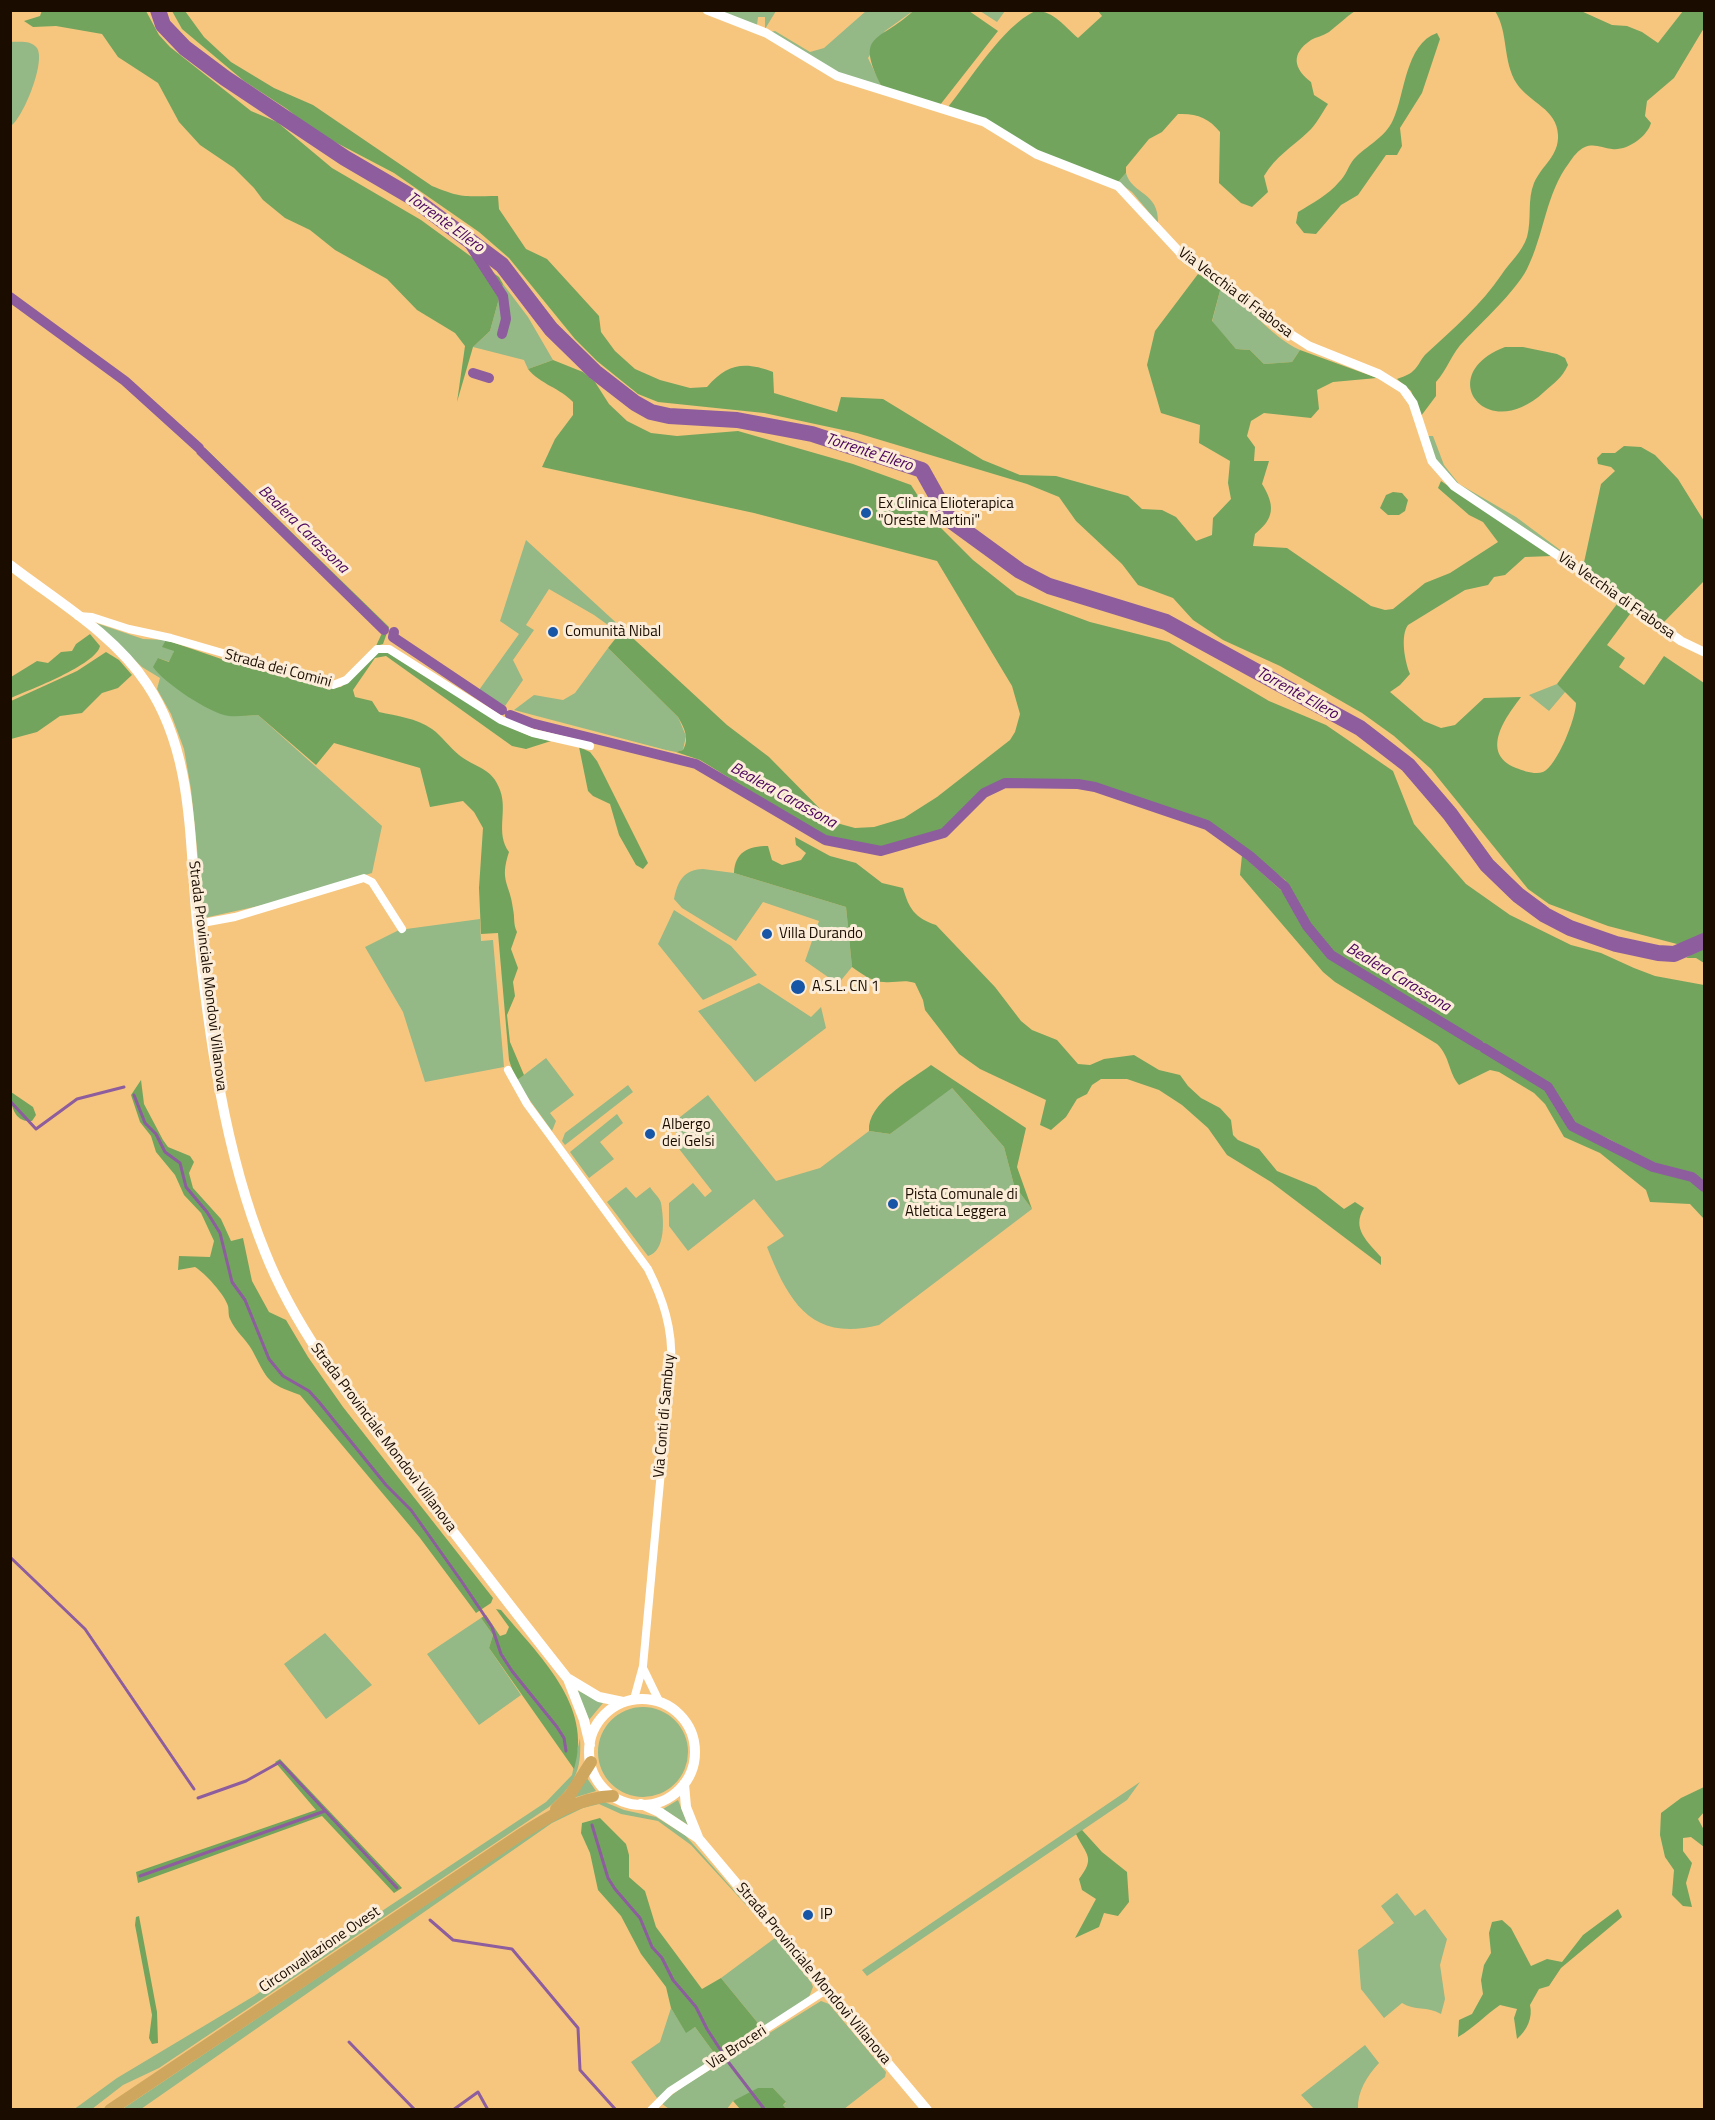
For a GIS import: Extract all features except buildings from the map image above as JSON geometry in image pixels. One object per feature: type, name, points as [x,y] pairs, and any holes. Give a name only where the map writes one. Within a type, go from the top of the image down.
[{"type":"highway","points":[[549,1817],[570,1795],[591,1762]]},
{"type":"highway","points":[[549,1817],[600,1796],[613,1796]]},
{"type":"highway","name":"Circonvallazione Ovest","points":[[110,2109],[549,1817]]},
{"type":"main road","name":"Strada Provinciale Mondovì Villanova","points":[[10,565],[128,659],[159,704],[173,735],[183,773],[198,924],[224,1105],[252,1217],[291,1310],[342,1387],[568,1679],[584,1720],[590,1745]]},
{"type":"main road","name":"Strada Provinciale Mondovì Villanova","points":[[568,1679],[599,1697],[628,1701]]},
{"type":"main road","points":[[628,1701],[659,1701],[677,1711],[689,1727],[693,1738],[695,1756],[684,1785],[668,1798],[641,1804],[613,1796],[596,1778],[591,1762],[590,1745],[599,1721],[609,1711],[628,1701]]},
{"type":"main road","name":"Strada Provinciale Mondovì Villanova","points":[[684,1785],[686,1807],[698,1838]]},
{"type":"main road","name":"Strada Provinciale Mondovì Villanova","points":[[641,1804],[665,1815],[698,1838],[927,2109]]},
{"type":"street","name":"Via Vecchia di Frabosa","points":[[707,10],[766,33],[837,76],[984,122],[1036,154],[1118,186],[1185,259],[1238,293],[1281,328],[1310,346],[1379,374],[1403,389],[1413,403],[1429,456],[1440,473],[1454,486],[1620,597],[1681,641],[1704,652]]},
{"type":"street","name":"Strada dei Comini","points":[[76,616],[92,617],[129,629],[171,638],[333,686],[346,680],[377,649],[389,649],[501,720],[533,733],[590,746]]},
{"type":"street","points":[[198,924],[245,914],[364,878],[372,882],[402,929]]},
{"type":"street","name":"Via Conti di Sambuy","points":[[508,1070],[527,1104],[648,1269],[658,1288],[668,1323],[670,1363],[644,1666],[628,1701]]},
{"type":"street","name":"Via Conti di Sambuy","points":[[644,1666],[649,1684],[659,1701]]},
{"type":"street","name":"Via Broceri","points":[[651,2109],[670,2091],[826,1990]]},
{"type":"green space","points":[[42,10],[146,11],[159,35],[170,47],[251,111],[277,122],[332,168],[421,220],[499,277],[503,284],[490,331],[473,347],[457,402],[465,346],[455,333],[417,310],[387,279],[335,250],[310,230],[285,218],[263,200],[234,168],[200,145],[179,122],[158,83],[118,57],[102,34],[56,26],[33,27],[24,21],[40,16]]},
{"type":"green space","points":[[172,11],[185,11],[204,37],[231,62],[274,88],[313,105],[432,186],[458,195],[498,196],[499,209],[526,249],[547,259],[599,316],[601,332],[615,351],[635,369],[660,380],[690,388],[707,387],[729,369],[753,366],[773,372],[774,393],[837,412],[841,397],[883,399],[983,460],[1020,475],[1056,476],[1128,496],[1142,509],[1162,510],[1176,517],[1196,541],[1212,535],[1213,518],[1231,499],[1228,483],[1230,461],[1199,443],[1200,425],[1161,413],[1147,365],[1155,331],[1198,274],[1221,287],[1212,321],[1236,349],[1250,350],[1264,364],[1292,362],[1300,350],[1377,378],[1333,382],[1317,390],[1319,409],[1311,418],[1264,413],[1251,421],[1247,436],[1255,447],[1254,461],[1269,461],[1262,484],[1271,505],[1269,517],[1255,534],[1253,546],[1287,548],[1371,606],[1385,610],[1393,609],[1425,583],[1450,573],[1498,542],[1483,522],[1469,515],[1438,488],[1441,481],[1552,556],[1525,557],[1505,575],[1494,577],[1488,585],[1465,590],[1408,625],[1404,642],[1410,674],[1390,692],[1424,721],[1441,728],[1455,725],[1484,698],[1521,697],[1503,724],[1497,744],[1499,753],[1505,761],[1516,768],[1530,772],[1543,772],[1554,761],[1573,719],[1576,703],[1557,684],[1620,600],[1633,610],[1607,645],[1625,658],[1619,667],[1644,685],[1664,656],[1704,683],[1704,937],[1692,943],[1677,944],[1608,926],[1549,904],[1528,889],[1431,769],[1394,736],[1362,713],[1280,666],[1223,640],[1193,620],[1173,598],[1138,585],[1122,564],[1076,521],[1059,497],[1027,484],[857,433],[764,413],[658,402],[638,394],[597,361],[575,339],[509,258],[479,232],[394,173],[314,131],[287,109],[244,81],[182,29]]},
{"type":"green space","points":[[718,11],[776,11],[765,29],[765,17],[758,17],[757,25]]},
{"type":"green space","points":[[866,11],[913,11],[885,31],[868,58],[882,87],[838,73],[770,32],[775,31],[810,52],[824,48]]},
{"type":"green space","points":[[913,11],[969,11],[998,31],[940,105],[882,87],[870,56],[874,40]]},
{"type":"green space","points":[[980,11],[1005,11],[997,22]]},
{"type":"green space","points":[[1035,11],[1053,16],[1078,38],[1102,16],[1098,11],[1355,11],[1329,32],[1304,45],[1297,56],[1298,67],[1311,82],[1314,95],[1328,104],[1311,129],[1269,169],[1264,176],[1268,192],[1252,207],[1241,203],[1219,183],[1220,132],[1207,120],[1191,114],[1178,114],[1162,132],[1149,139],[1126,167],[1126,173],[1118,182],[1060,161],[948,107],[999,41]]},
{"type":"green space","points":[[1495,11],[1581,11],[1612,25],[1627,26],[1642,32],[1658,43],[1683,11],[1704,11],[1704,28],[1674,78],[1647,101],[1645,116],[1651,123],[1641,138],[1618,149],[1588,146],[1572,158],[1555,187],[1533,256],[1522,278],[1507,297],[1460,345],[1436,382],[1436,396],[1421,416],[1411,391],[1397,379],[1413,371],[1425,355],[1476,306],[1519,252],[1527,237],[1534,183],[1553,155],[1558,142],[1553,119],[1548,112],[1522,91],[1512,75],[1502,28]]},
{"type":"green space","points":[[1437,33],[1440,39],[1422,93],[1400,128],[1402,146],[1397,155],[1386,155],[1358,195],[1341,205],[1316,234],[1304,233],[1296,223],[1298,212],[1335,187],[1354,159],[1381,137],[1390,126],[1412,59],[1426,39]]},
{"type":"green space","points":[[10,42],[32,44],[37,48],[39,55],[32,89],[16,121],[11,126]]},
{"type":"green space","points":[[1126,173],[1134,186],[1154,205],[1158,223],[1132,192],[1118,182]]},
{"type":"green space","points":[[503,284],[528,317],[553,360],[528,369],[524,360],[473,347],[490,331]]},
{"type":"green space","points":[[1221,287],[1279,337],[1300,350],[1292,362],[1264,364],[1250,350],[1236,349],[1212,322]]},
{"type":"green space","points":[[1505,347],[1523,347],[1557,354],[1565,358],[1568,365],[1554,383],[1523,407],[1503,412],[1487,409],[1476,400],[1470,387],[1473,373],[1484,359]]},
{"type":"green space","points":[[553,360],[583,372],[595,382],[609,404],[627,421],[651,433],[677,436],[738,431],[853,464],[911,485],[934,521],[973,560],[1017,595],[1090,622],[1169,642],[1269,701],[1326,725],[1393,771],[1414,824],[1466,884],[1510,915],[1571,945],[1601,953],[1655,976],[1704,985],[1704,1184],[1694,1175],[1656,1165],[1609,1139],[1576,1125],[1548,1084],[1333,952],[1310,923],[1285,880],[1212,824],[1201,819],[1090,782],[1008,780],[986,788],[943,829],[881,848],[824,836],[700,760],[676,752],[683,750],[686,741],[684,729],[678,717],[608,648],[623,629],[727,725],[769,757],[833,822],[855,828],[874,827],[904,818],[937,797],[1010,740],[1020,714],[1012,686],[937,561],[754,513],[542,467],[555,439],[573,415],[573,402],[538,379],[528,369]]},
{"type":"green space","points":[[1426,436],[1433,436],[1444,465],[1459,484],[1516,517],[1583,567],[1454,482],[1438,464]]},
{"type":"green space","points":[[1624,446],[1641,447],[1655,455],[1678,479],[1704,521],[1704,581],[1663,623],[1583,567],[1601,484],[1615,471],[1611,467],[1598,464],[1597,458],[1602,453],[1615,453]]},
{"type":"green space","points":[[205,448],[389,627],[383,644],[376,646],[382,633],[201,457]]},
{"type":"green space","points":[[1393,492],[1402,493],[1408,500],[1405,511],[1399,515],[1388,515],[1380,508],[1386,495]]},
{"type":"green space","points":[[526,540],[623,629],[619,633],[594,615],[549,589],[526,625],[534,630],[513,660],[523,680],[505,706],[479,690],[519,634],[500,621]]},
{"type":"green space","points":[[96,623],[143,639],[166,640],[174,651],[170,662],[158,658],[230,716],[258,715],[382,826],[372,873],[272,903],[204,918],[191,789],[184,749],[171,714],[157,689],[160,678],[142,667]]},
{"type":"green space","points":[[90,634],[100,646],[87,661],[61,676],[11,698],[11,677],[37,661],[48,663],[61,652],[72,651],[76,644]]},
{"type":"green space","points":[[166,640],[230,662],[329,688],[341,687],[378,653],[387,652],[498,722],[530,736],[551,741],[526,749],[512,746],[386,656],[375,658],[353,690],[355,697],[372,701],[379,712],[426,725],[459,755],[488,772],[497,782],[503,806],[503,837],[509,852],[505,876],[512,900],[517,932],[511,949],[518,968],[513,982],[515,996],[507,1015],[510,1042],[524,1075],[516,1081],[509,1060],[498,933],[481,934],[479,888],[483,828],[474,812],[463,801],[430,807],[420,768],[334,743],[316,765],[258,715],[229,716],[199,704],[166,681],[153,667],[158,658],[169,662],[174,651],[162,647]]},
{"type":"green space","points":[[608,648],[678,717],[686,736],[683,750],[676,752],[666,750],[514,710],[534,695],[563,700],[575,693]]},
{"type":"green space","points":[[106,652],[119,660],[132,675],[118,688],[102,693],[82,713],[60,716],[37,732],[11,739],[11,701],[77,671]]},
{"type":"green space","points":[[1557,684],[1566,691],[1549,711],[1529,695]]},
{"type":"green space","points":[[579,747],[590,752],[597,761],[648,863],[643,869],[636,865],[619,835],[610,804],[588,791]]},
{"type":"green space","points":[[795,837],[830,856],[856,863],[882,883],[903,888],[914,912],[936,925],[995,987],[1021,1021],[1032,1030],[1057,1040],[1078,1064],[1090,1065],[1104,1059],[1134,1055],[1159,1070],[1180,1075],[1201,1098],[1220,1108],[1231,1120],[1233,1135],[1238,1140],[1259,1149],[1277,1171],[1316,1187],[1344,1209],[1355,1202],[1364,1208],[1360,1216],[1360,1229],[1366,1240],[1381,1257],[1381,1265],[1271,1182],[1227,1155],[1208,1128],[1182,1105],[1159,1090],[1127,1079],[1101,1079],[1092,1085],[1087,1094],[1077,1099],[1066,1117],[1051,1130],[1040,1125],[1046,1100],[980,1069],[959,1054],[925,1010],[915,983],[875,981],[852,967],[846,907],[734,873],[740,855],[754,847],[768,846],[772,860],[782,865],[801,860],[806,853],[796,845]]},
{"type":"green space","points":[[1242,855],[1284,893],[1304,928],[1333,960],[1545,1088],[1574,1129],[1606,1143],[1653,1169],[1690,1179],[1704,1191],[1704,1219],[1690,1204],[1650,1202],[1646,1190],[1600,1153],[1564,1137],[1545,1104],[1534,1093],[1499,1072],[1490,1070],[1459,1085],[1437,1044],[1335,982],[1323,972],[1240,875]]},
{"type":"green space","points":[[703,869],[734,873],[846,907],[852,967],[838,984],[805,961],[819,921],[763,902],[736,941],[682,908],[674,899],[677,887],[686,874]]},
{"type":"green space","points":[[674,910],[731,946],[757,975],[703,1000],[658,944]]},
{"type":"green space","points":[[480,919],[481,941],[493,940],[504,1067],[425,1082],[403,1012],[365,947],[399,930]]},
{"type":"green space","points":[[1704,945],[1704,963],[1696,958],[1686,958]]},
{"type":"green space","points":[[759,983],[811,1017],[821,1007],[826,1028],[755,1082],[698,1011]]},
{"type":"green space","points":[[546,1058],[574,1095],[550,1113],[556,1121],[552,1131],[516,1081]]},
{"type":"green space","points":[[931,1065],[1026,1128],[1017,1167],[1032,1209],[1014,1185],[1004,1147],[952,1088],[890,1134],[869,1131],[870,1121],[882,1102]]},
{"type":"green space","points":[[141,1080],[144,1104],[163,1140],[168,1147],[190,1156],[194,1162],[189,1173],[193,1188],[221,1219],[231,1241],[243,1238],[252,1281],[269,1312],[286,1320],[308,1357],[343,1407],[493,1598],[491,1603],[476,1613],[420,1538],[300,1395],[280,1387],[265,1374],[250,1346],[232,1323],[226,1301],[214,1285],[195,1267],[178,1270],[179,1256],[210,1257],[214,1241],[201,1213],[184,1195],[175,1175],[156,1152],[151,1136],[140,1122],[131,1095]]},
{"type":"green space","points":[[628,1085],[633,1092],[565,1145],[562,1141],[565,1133]]},
{"type":"green space","name":"Pista Comunale di Atletica Leggera","points":[[951,1087],[1004,1147],[1014,1185],[1032,1209],[879,1325],[856,1329],[836,1328],[820,1323],[794,1301],[767,1247],[784,1236],[754,1199],[688,1251],[669,1226],[669,1203],[693,1183],[705,1197],[712,1191],[676,1145],[682,1140],[670,1125],[708,1095],[776,1181],[820,1168],[869,1131],[890,1134]]},
{"type":"green space","points":[[11,1092],[33,1107],[36,1115],[32,1121],[21,1119],[15,1112],[11,1103]]},
{"type":"green space","points":[[617,1114],[623,1123],[600,1142],[614,1159],[589,1178],[570,1152]]},
{"type":"green space","points":[[626,1187],[636,1198],[650,1187],[661,1203],[663,1226],[661,1242],[654,1253],[648,1256],[607,1202]]},
{"type":"green space","points":[[496,1609],[501,1610],[546,1663],[569,1702],[576,1723],[578,1746],[574,1769],[489,1648],[493,1635],[481,1618],[486,1615],[500,1636],[506,1634],[509,1627]]},
{"type":"green space","points":[[481,1618],[493,1635],[489,1648],[521,1695],[479,1725],[427,1654]]},
{"type":"green space","points":[[325,1633],[372,1685],[326,1719],[284,1664]]},
{"type":"green space","points":[[577,1690],[603,1703],[589,1720]]},
{"type":"green space","points":[[634,1707],[652,1707],[668,1714],[681,1727],[688,1743],[688,1761],[681,1777],[668,1790],[652,1797],[634,1797],[618,1790],[605,1777],[598,1761],[598,1743],[605,1727],[618,1714]]},
{"type":"green space","points":[[580,1738],[580,1760],[575,1777],[565,1792],[549,1807],[159,2068],[123,2085],[92,2109],[73,2110],[117,2078],[254,1996],[546,1802],[572,1775]]},
{"type":"green space","points":[[280,1759],[402,1888],[394,1893],[322,1816],[138,1883],[136,1872],[316,1810],[275,1762]]},
{"type":"green space","points":[[587,1778],[596,1791],[573,1798]]},
{"type":"green space","points":[[1140,1782],[1127,1800],[867,1976],[862,1970]]},
{"type":"green space","points":[[1704,1787],[1704,1812],[1698,1819],[1704,1830],[1704,1847],[1691,1837],[1683,1838],[1683,1851],[1692,1863],[1686,1883],[1692,1907],[1683,1906],[1672,1895],[1674,1870],[1665,1857],[1660,1835],[1661,1813],[1681,1798]]},
{"type":"green space","points":[[678,1800],[688,1825],[663,1809]]},
{"type":"green space","points":[[602,1801],[624,1810],[656,1817],[685,1835],[769,1930],[691,1845],[658,1821],[621,1814],[599,1804],[583,1808],[552,1823],[141,2109],[121,2110],[537,1830],[564,1813]]},
{"type":"green space","points":[[600,1818],[626,1844],[629,1855],[629,1877],[645,1891],[656,1927],[702,1989],[721,1978],[762,2028],[717,2057],[695,2027],[686,2033],[671,2008],[666,1987],[641,1954],[621,1916],[598,1890],[590,1853],[581,1833],[582,1823]]},
{"type":"green space","points":[[1082,1830],[1102,1852],[1127,1872],[1129,1902],[1118,1916],[1104,1913],[1099,1927],[1075,1938],[1096,1899],[1082,1890],[1079,1879],[1088,1861],[1088,1856],[1076,1834]]},
{"type":"green space","points":[[1397,1893],[1415,1916],[1425,1909],[1447,1939],[1440,1965],[1445,1999],[1441,2014],[1402,2003],[1384,2018],[1361,1989],[1358,1950],[1394,1923],[1381,1906]]},
{"type":"green space","points":[[1618,1909],[1622,1917],[1561,1968],[1549,1986],[1539,1989],[1530,2005],[1531,2015],[1528,2024],[1517,2039],[1514,2018],[1517,2009],[1500,2005],[1458,2037],[1459,2020],[1472,2014],[1483,1994],[1481,1980],[1484,1965],[1491,1953],[1489,1933],[1492,1922],[1502,1920],[1511,1928],[1531,1966],[1547,1959],[1562,1962],[1583,1935]]},
{"type":"green space","points":[[139,1916],[157,2012],[158,2043],[152,2044],[149,2038],[152,2015],[135,1925],[136,1917]]},
{"type":"green space","points":[[775,1938],[813,1987],[809,1997],[762,2028],[721,1978]]},
{"type":"green space","points":[[821,2001],[829,2004],[886,2072],[885,2077],[844,2109],[786,2109],[783,2105],[786,2103],[773,2088],[733,2101],[727,2109],[669,2109],[661,2103],[684,2086]]},
{"type":"green space","points":[[671,2008],[686,2032],[695,2027],[717,2057],[657,2098],[631,2062],[660,2042]]},
{"type":"green space","points":[[1365,2045],[1379,2063],[1364,2084],[1359,2096],[1358,2109],[1314,2109],[1301,2095]]},
{"type":"green space","points":[[758,2088],[773,2088],[786,2102],[783,2105],[786,2109],[740,2109],[733,2101]]},
{"type":"waterway","name":"Torrente Ellero","points":[[158,10],[163,25],[185,48],[225,78],[345,158],[410,196],[502,265],[551,329],[595,372],[635,403],[651,412],[669,416],[737,420],[812,434],[922,470],[950,520],[1020,571],[1049,586],[1166,622],[1360,728],[1408,765],[1450,814],[1487,865],[1518,895],[1545,915],[1570,928],[1616,944],[1658,953],[1674,954],[1704,941]]},
{"type":"waterway","points":[[466,239],[503,296],[506,319],[502,334]]},
{"type":"waterway","name":"Bealera Carassona","points":[[10,297],[125,381],[199,448]]},
{"type":"waterway","points":[[473,373],[489,378]]},
{"type":"waterway","name":"Bealera Carassona","points":[[201,451],[384,630]]},
{"type":"waterway","points":[[394,632],[393,637],[502,710]]},
{"type":"waterway","name":"Bealera Carassona","points":[[510,715],[531,723],[696,764],[825,840],[881,851],[944,833],[984,793],[1005,783],[1078,784],[1095,787],[1207,825],[1250,856],[1285,887],[1307,926],[1331,955],[1479,1045]]},
{"type":"waterway","name":"Bealera Carassona","points":[[1484,1048],[1548,1087],[1572,1126],[1653,1167],[1692,1177],[1704,1187]]},
{"type":"waterway","points":[[10,1101],[36,1129],[77,1099],[124,1087]]},
{"type":"waterway","points":[[134,1095],[145,1123],[156,1134],[165,1152],[180,1163],[186,1187],[207,1212],[220,1233],[232,1282],[245,1300],[269,1359],[283,1376],[309,1391],[386,1485],[411,1510],[492,1627],[501,1654],[512,1671],[557,1727],[564,1738],[566,1751]]},
{"type":"waterway","points":[[10,1557],[85,1629],[194,1789]]},
{"type":"waterway","points":[[198,1798],[246,1781],[280,1762],[397,1888]]},
{"type":"waterway","points":[[140,1876],[325,1811]]},
{"type":"waterway","points":[[592,1825],[608,1878],[640,1918],[652,1947],[662,1958],[673,1980],[696,2007],[729,2063],[765,2110]]},
{"type":"waterway","points":[[430,1920],[453,1940],[512,1949],[578,2028],[580,2070],[616,2110]]},
{"type":"waterway","points":[[349,2042],[415,2110]]},
{"type":"waterway","points":[[453,2110],[478,2092],[488,2110]]},
{"type":"place","name":"Ex Clinica Elioterapica \"Oreste Martini\"","points":[[866,513]]},
{"type":"place","name":"Comunità Nibal","points":[[553,632]]},
{"type":"place","name":"Villa Durando","points":[[767,934]]},
{"type":"place","name":"A.S.L. CN 1","points":[[798,987]]},
{"type":"place","name":"Albergo dei Gelsi","points":[[650,1134]]},
{"type":"place","name":"Pista Comunale di Atletica Leggera","points":[[893,1204]]},
{"type":"place","name":"IP","points":[[808,1915]]}]
